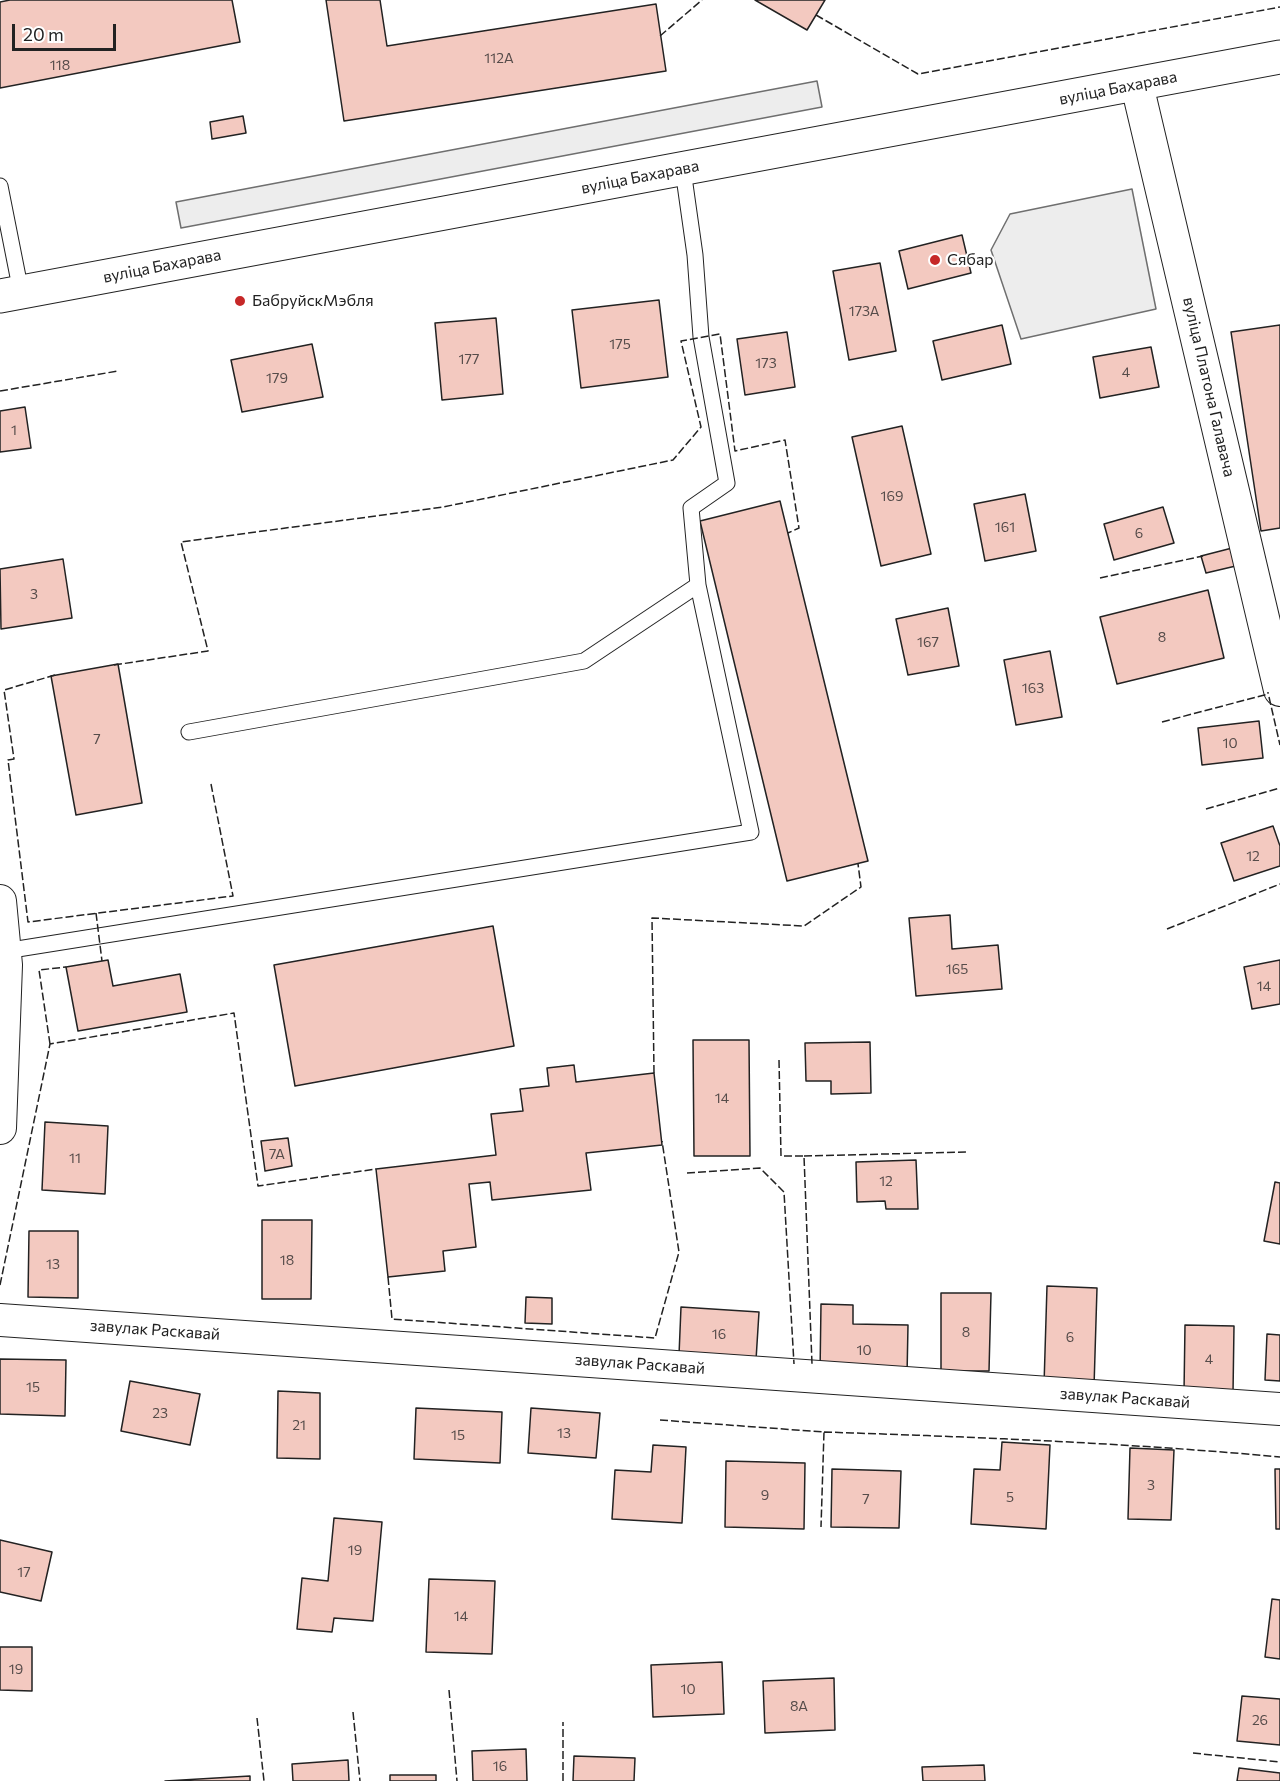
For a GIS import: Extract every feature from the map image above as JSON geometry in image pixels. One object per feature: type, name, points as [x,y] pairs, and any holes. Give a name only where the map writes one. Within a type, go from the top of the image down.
[{"type":"main road","name":"вуліца Бахарава","points":[[10,294],[1280,57]]},
{"type":"street","name":"вуліца Платона Галавача","points":[[1137,85],[1280,690]]},
{"type":"street","points":[[0,901],[6,965],[0,1128]]},
{"type":"street","name":"завулак Раскавай","points":[[0,1320],[1280,1409]]},
{"type":"lane","points":[[5,951],[751,832],[698,585],[691,508],[727,483],[701,337],[695,255],[682,170]]},
{"type":"lane","points":[[0,186],[10,294]]},
{"type":"lane","points":[[189,732],[584,661],[698,585]]},
{"type":"shaded area","points":[[817,81],[822,107],[181,228],[176,202]]},
{"type":"shaded area","points":[[1132,189],[1156,309],[1021,339],[991,250],[1010,214]]},
{"type":"building","points":[[10,0],[232,0],[240,42],[0,88],[0,2]]},
{"type":"building","points":[[326,0],[380,0],[387,46],[656,4],[666,71],[344,121]]},
{"type":"building","points":[[755,0],[825,0],[807,30]]},
{"type":"building","points":[[243,116],[246,133],[212,139],[210,122]]},
{"type":"building","points":[[962,235],[971,273],[908,289],[899,251]]},
{"type":"building","points":[[880,263],[896,351],[849,360],[833,271]]},
{"type":"building","points":[[659,300],[668,377],[581,388],[572,310]]},
{"type":"building","points":[[496,318],[503,394],[442,400],[435,323]]},
{"type":"building","points":[[1002,325],[1011,364],[942,380],[933,341]]},
{"type":"building","points":[[1280,325],[1280,528],[1261,531],[1231,332]]},
{"type":"building","points":[[787,332],[795,387],[745,395],[737,339]]},
{"type":"building","points":[[312,344],[323,397],[242,412],[231,360]]},
{"type":"building","points":[[1151,347],[1159,387],[1100,398],[1093,357]]},
{"type":"building","points":[[25,407],[31,448],[0,452],[0,411]]},
{"type":"building","points":[[902,426],[931,554],[881,566],[852,437]]},
{"type":"building","points":[[1025,494],[1036,551],[985,561],[974,504]]},
{"type":"building","points":[[780,501],[868,861],[787,881],[700,521]]},
{"type":"building","points":[[1163,507],[1174,543],[1114,560],[1104,524]]},
{"type":"building","points":[[1236,547],[1240,565],[1206,573],[1201,556]]},
{"type":"building","points":[[63,559],[72,618],[1,629],[0,569]]},
{"type":"building","points":[[1208,590],[1224,658],[1117,684],[1100,617]]},
{"type":"building","points":[[948,608],[959,666],[908,675],[896,619]]},
{"type":"building","points":[[1050,651],[1062,717],[1016,725],[1004,660]]},
{"type":"building","points":[[118,664],[142,803],[76,815],[51,676]]},
{"type":"building","points":[[1259,721],[1263,758],[1202,765],[1198,728]]},
{"type":"building","points":[[1273,826],[1280,846],[1280,866],[1234,881],[1221,843]]},
{"type":"building","points":[[950,915],[952,949],[998,945],[1002,989],[916,996],[909,918]]},
{"type":"building","points":[[493,926],[514,1046],[295,1086],[274,965]]},
{"type":"building","points":[[108,960],[113,986],[180,974],[187,1012],[78,1031],[66,967]]},
{"type":"building","points":[[1280,960],[1280,1004],[1252,1009],[1244,967]]},
{"type":"building","points":[[693,1040],[749,1040],[750,1156],[694,1156]]},
{"type":"building","points":[[870,1042],[871,1093],[831,1094],[831,1081],[806,1081],[805,1043]]},
{"type":"building","points":[[574,1065],[576,1082],[654,1073],[662,1145],[586,1153],[591,1190],[492,1200],[490,1182],[469,1184],[476,1247],[443,1251],[445,1271],[388,1277],[376,1169],[496,1155],[491,1114],[523,1111],[520,1089],[549,1086],[547,1068]]},
{"type":"building","points":[[45,1122],[108,1126],[105,1194],[42,1190]]},
{"type":"building","points":[[288,1138],[292,1166],[265,1171],[261,1141]]},
{"type":"building","points":[[916,1160],[918,1209],[886,1209],[885,1201],[857,1202],[856,1162]]},
{"type":"building","points":[[1275,1182],[1280,1183],[1280,1244],[1264,1241]]},
{"type":"building","points":[[262,1220],[312,1220],[311,1299],[262,1299]]},
{"type":"building","points":[[29,1231],[78,1231],[78,1298],[28,1297]]},
{"type":"building","points":[[1047,1286],[1097,1288],[1094,1387],[1044,1385]]},
{"type":"building","points":[[941,1293],[991,1293],[989,1371],[941,1371]]},
{"type":"building","points":[[526,1297],[552,1298],[552,1324],[525,1323]]},
{"type":"building","points":[[821,1304],[853,1305],[853,1324],[908,1325],[907,1376],[820,1374]]},
{"type":"building","points":[[681,1307],[759,1312],[756,1360],[679,1355]]},
{"type":"building","points":[[1185,1325],[1234,1326],[1233,1393],[1184,1392]]},
{"type":"building","points":[[1267,1334],[1280,1335],[1280,1381],[1265,1380]]},
{"type":"building","points":[[0,1359],[66,1360],[65,1416],[0,1414]]},
{"type":"building","points":[[130,1381],[200,1394],[190,1445],[121,1431]]},
{"type":"building","points":[[278,1391],[320,1393],[320,1459],[277,1458]]},
{"type":"building","points":[[416,1408],[502,1412],[500,1463],[414,1459]]},
{"type":"building","points":[[531,1408],[600,1413],[596,1458],[528,1453]]},
{"type":"building","points":[[1002,1442],[1050,1445],[1046,1529],[971,1524],[974,1469],[1000,1470]]},
{"type":"building","points":[[653,1445],[686,1447],[682,1523],[612,1519],[615,1470],[651,1472]]},
{"type":"building","points":[[1130,1448],[1174,1450],[1171,1520],[1128,1519]]},
{"type":"building","points":[[726,1461],[805,1463],[804,1529],[725,1527]]},
{"type":"building","points":[[832,1469],[901,1471],[899,1528],[831,1527]]},
{"type":"building","points":[[1275,1469],[1280,1469],[1280,1529],[1276,1529]]},
{"type":"building","points":[[334,1518],[382,1522],[373,1621],[334,1618],[332,1632],[297,1629],[302,1578],[328,1581]]},
{"type":"building","points":[[0,1540],[52,1552],[41,1601],[0,1592]]},
{"type":"building","points":[[429,1579],[495,1581],[492,1654],[426,1652]]},
{"type":"building","points":[[1272,1599],[1280,1600],[1280,1659],[1265,1657]]},
{"type":"building","points":[[0,1647],[32,1647],[32,1691],[0,1690]]},
{"type":"building","points":[[722,1662],[724,1714],[653,1717],[651,1665]]},
{"type":"building","points":[[834,1678],[835,1730],[765,1733],[763,1681]]},
{"type":"building","points":[[1242,1696],[1280,1699],[1280,1745],[1237,1741]]},
{"type":"building","points":[[526,1749],[527,1781],[473,1781],[472,1751]]},
{"type":"building","points":[[574,1756],[635,1758],[634,1781],[573,1781]]},
{"type":"building","points":[[348,1760],[349,1781],[293,1781],[292,1764]]},
{"type":"building","points":[[984,1765],[985,1781],[923,1781],[922,1767]]},
{"type":"building","points":[[1239,1768],[1280,1773],[1280,1781],[1237,1781]]},
{"type":"building","points":[[390,1775],[436,1775],[436,1781],[390,1781]]},
{"type":"building","points":[[250,1776],[250,1781],[165,1781]]},
{"type":"fence","points":[[660,36],[702,0]]},
{"type":"fence","points":[[816,15],[918,74],[1280,7]]},
{"type":"fence","points":[[114,665],[208,651],[181,542],[443,507],[673,460],[701,427],[681,341],[720,334],[735,451],[785,440],[799,528],[788,533]]},
{"type":"fence","points":[[0,391],[118,371]]},
{"type":"fence","points":[[1100,578],[1203,556]]},
{"type":"fence","points":[[55,675],[4,690],[14,759],[8,760],[28,922],[233,896],[211,784]]},
{"type":"fence","points":[[1162,722],[1268,694],[1268,692]]},
{"type":"fence","points":[[1269,697],[1280,745]]},
{"type":"fence","points":[[1206,809],[1280,788]]},
{"type":"fence","points":[[654,1073],[652,918],[804,926],[861,887],[858,864]]},
{"type":"fence","points":[[1167,929],[1280,884]]},
{"type":"fence","points":[[96,913],[102,961]]},
{"type":"fence","points":[[50,1044],[39,970],[66,967]]},
{"type":"fence","points":[[0,1285],[50,1044],[234,1013],[258,1186],[376,1169]]},
{"type":"fence","points":[[779,1060],[781,1156],[804,1156],[812,1364]]},
{"type":"fence","points":[[388,1277],[392,1319],[655,1338],[679,1252],[662,1141]]},
{"type":"fence","points":[[804,1156],[967,1152]]},
{"type":"fence","points":[[687,1173],[760,1168],[784,1192],[794,1364]]},
{"type":"fence","points":[[660,1420],[824,1432],[821,1527]]},
{"type":"fence","points":[[824,1432],[1052,1441],[1280,1457]]},
{"type":"fence","points":[[449,1690],[457,1781]]},
{"type":"fence","points":[[353,1712],[360,1781]]},
{"type":"fence","points":[[257,1718],[264,1781]]},
{"type":"fence","points":[[563,1722],[563,1781]]},
{"type":"fence","points":[[1193,1753],[1280,1762]]},
{"type":"place","name":"Сябар","points":[[935,260]]},
{"type":"place","name":"БабруйскМэбля","points":[[240,301]]}]
